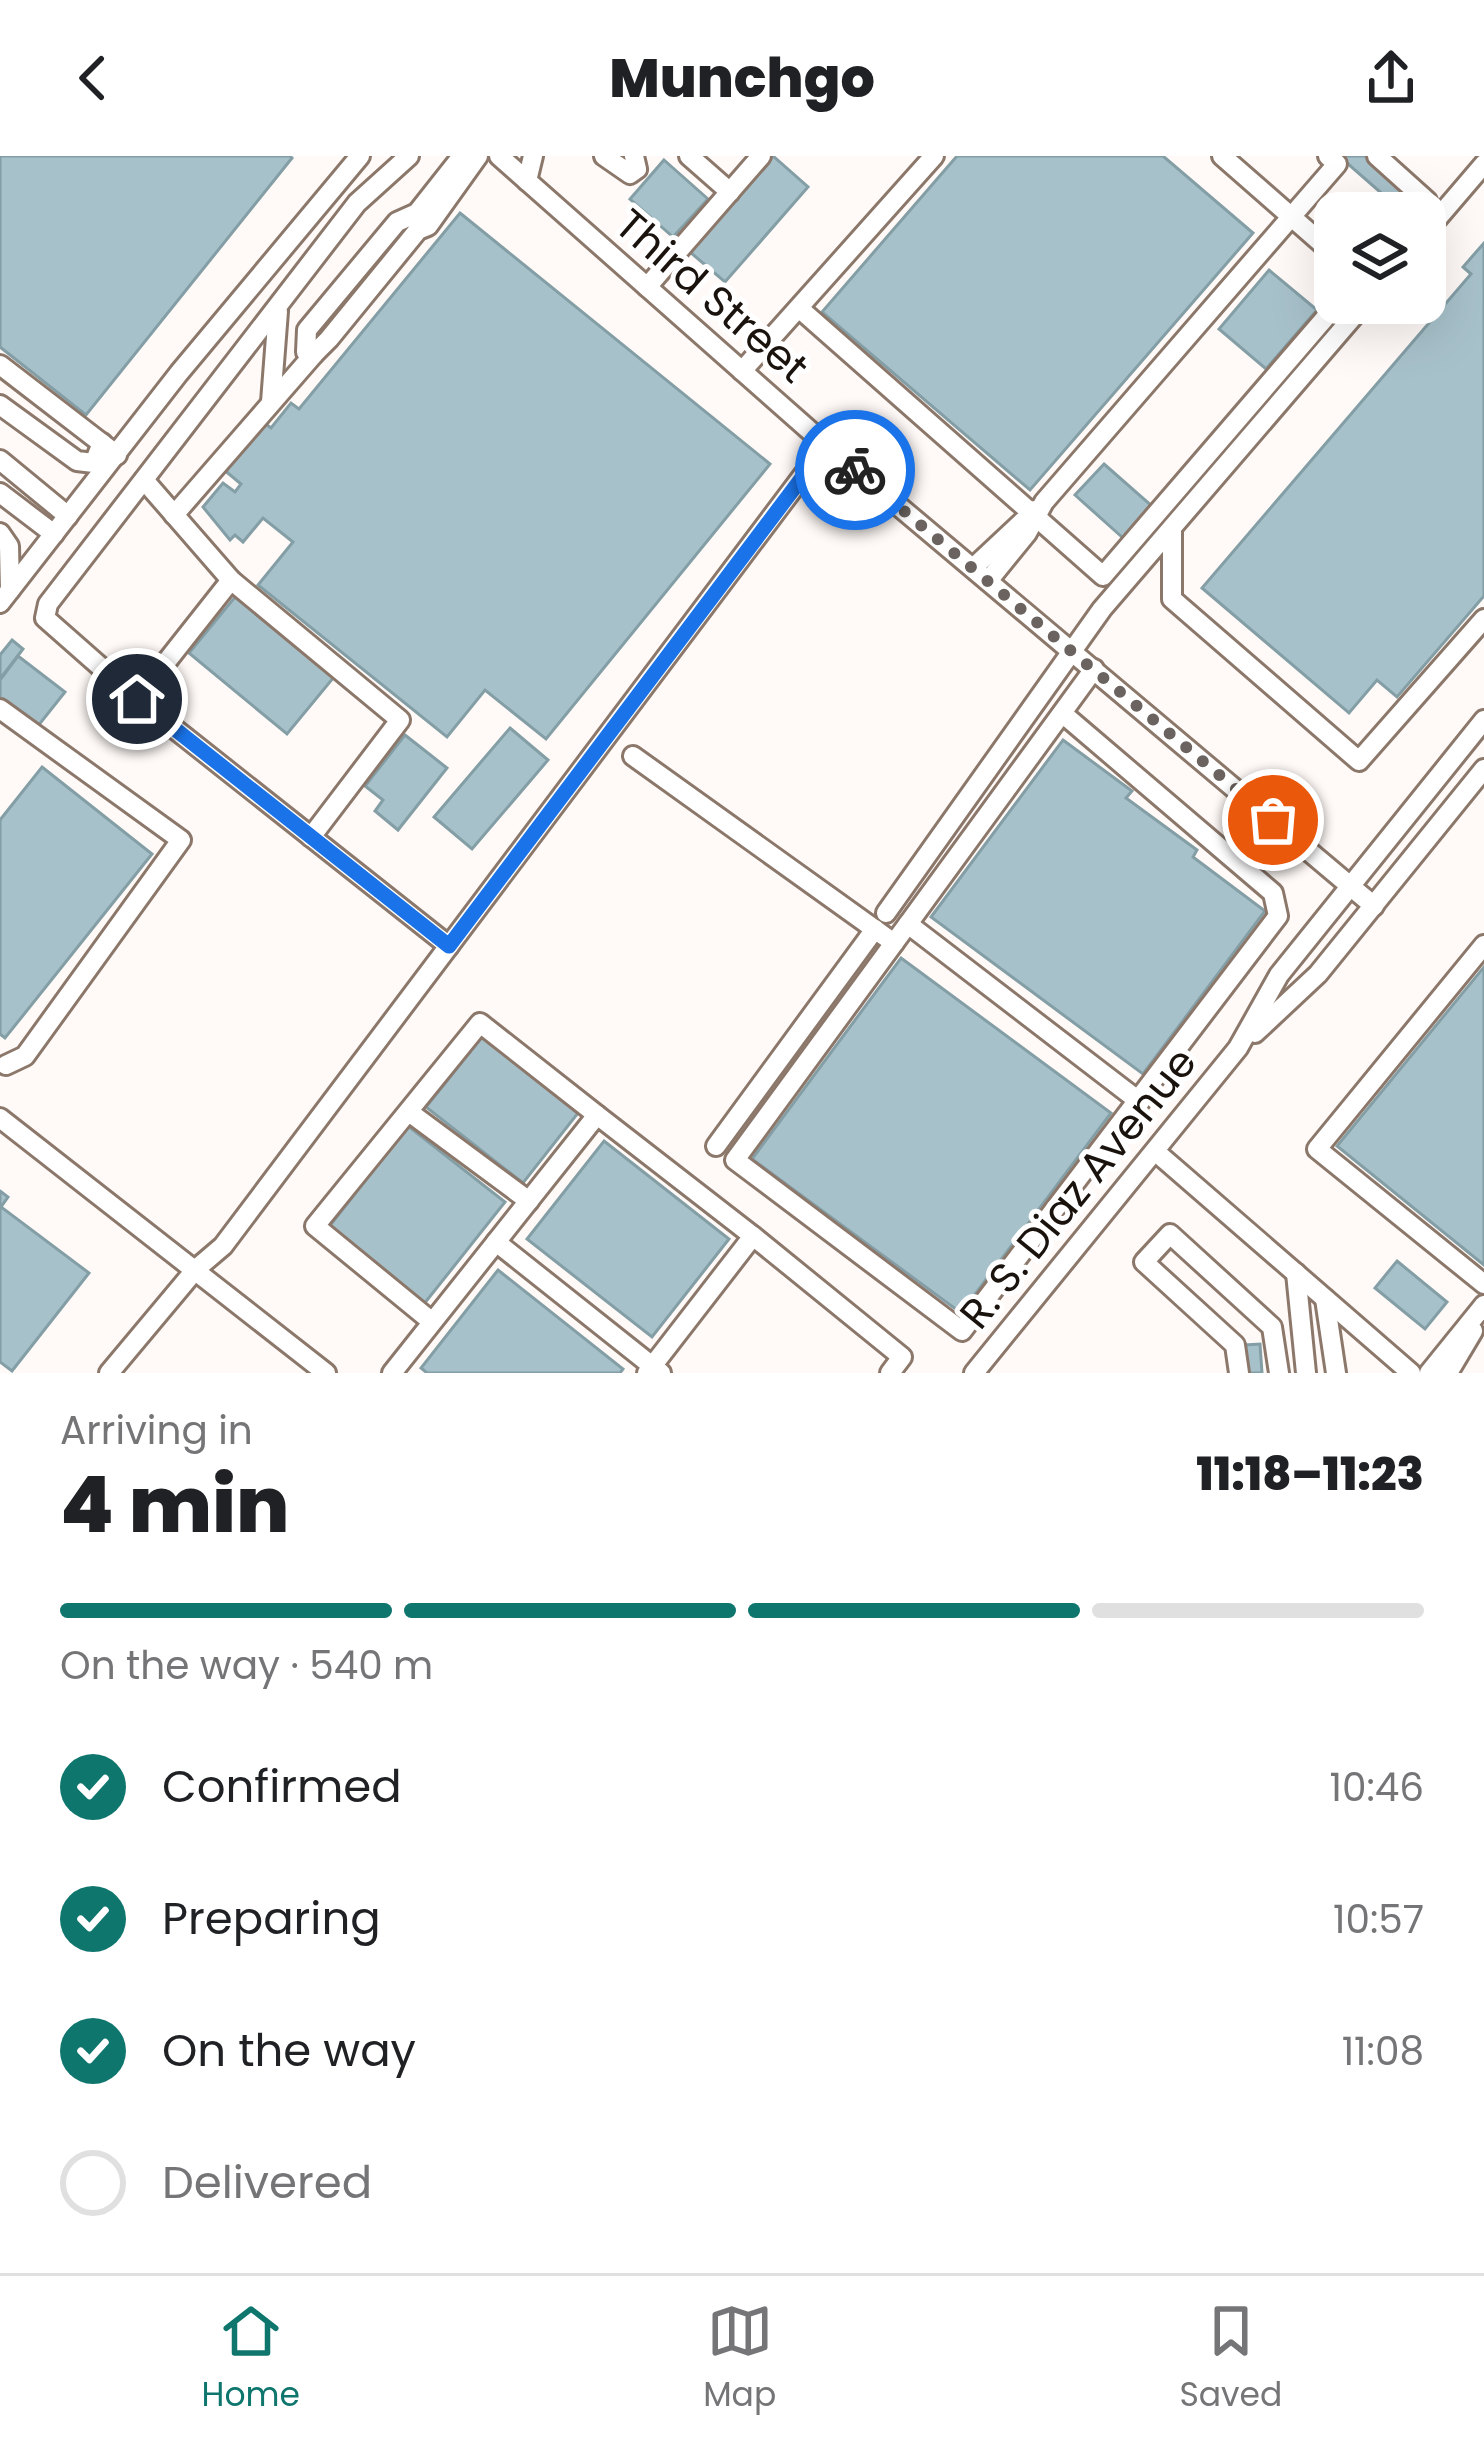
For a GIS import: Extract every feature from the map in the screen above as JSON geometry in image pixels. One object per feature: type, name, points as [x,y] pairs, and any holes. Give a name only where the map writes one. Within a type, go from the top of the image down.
[{"type":"street","points":[[0,405],[82,463],[99,459],[360,156]]},
{"type":"street","points":[[409,156],[357,203],[48,604],[45,618],[137,699],[449,946]]},
{"type":"street","points":[[314,354],[306,352],[307,330],[397,222],[417,213],[461,156]]},
{"type":"street","points":[[174,515],[418,230],[428,226],[478,156]]},
{"type":"street","name":"Third Street","points":[[499,156],[826,446],[1375,906]]},
{"type":"street","points":[[527,181],[533,156]]},
{"type":"street","points":[[604,156],[631,174],[637,169],[634,156]]},
{"type":"street","points":[[689,156],[730,192]]},
{"type":"street","points":[[647,287],[761,156]]},
{"type":"street","points":[[742,371],[934,156]]},
{"type":"street","points":[[1222,156],[1314,236]]},
{"type":"street","points":[[980,574],[1337,164],[1328,156]]},
{"type":"street","points":[[1377,156],[1417,192]]},
{"type":"street","points":[[1446,208],[1484,164]]},
{"type":"street","points":[[800,309],[1037,511],[1102,576],[1320,324]]},
{"type":"street","points":[[271,402],[278,310]]},
{"type":"street","points":[[716,1146],[1102,610],[1347,324]]},
{"type":"street","points":[[0,365],[109,449]]},
{"type":"street","points":[[109,1373],[196,1269],[223,1246],[826,446]]},
{"type":"street","points":[[5,596],[68,516],[109,449]]},
{"type":"street","points":[[0,460],[68,516]]},
{"type":"street","points":[[144,481],[231,580],[400,720],[311,837]]},
{"type":"street","points":[[0,493],[54,534]]},
{"type":"street","points":[[1172,530],[1172,599],[1359,761],[1484,619]]},
{"type":"street","points":[[0,533],[9,546],[5,596]]},
{"type":"street","points":[[137,699],[231,580]]},
{"type":"street","points":[[1062,713],[1278,902],[1278,916],[962,1331],[953,1329],[735,1160],[1094,669]]},
{"type":"street","points":[[0,709],[182,840],[25,1056],[2,1066]]},
{"type":"street","name":"R. S. Diaz Avenue","points":[[974,1373],[1238,1048],[1279,975],[1484,720]]},
{"type":"street","points":[[633,756],[880,921],[894,943]]},
{"type":"street","name":"R. S. Diaz Avenue","points":[[1238,1048],[1300,994],[1484,769]]},
{"type":"street","points":[[908,924],[1140,1102]]},
{"type":"street","points":[[1484,945],[1317,1149],[1484,1284]]},
{"type":"street","points":[[431,1321],[315,1226],[480,1023],[902,1358],[890,1373]]},
{"type":"street","points":[[409,1112],[529,1201]]},
{"type":"street","points":[[398,1371],[431,1321],[597,1115]]},
{"type":"street","points":[[0,1118],[326,1373]]},
{"type":"street","points":[[1156,1152],[1411,1373]]},
{"type":"street","points":[[1239,1373],[1235,1345],[1144,1262],[1170,1234],[1272,1327],[1279,1373]]},
{"type":"street","points":[[496,1242],[653,1371],[753,1236]]},
{"type":"street","points":[[1296,1273],[1306,1373]]},
{"type":"street","points":[[1325,1299],[1336,1373]]},
{"type":"street","points":[[1437,1372],[1484,1308]]},
{"type":"building","points":[[0,156],[292,158],[86,415],[0,347]]},
{"type":"building","points":[[773,156],[808,187],[725,282],[690,252]]},
{"type":"building","points":[[957,156],[1163,156],[1253,233],[1030,490],[822,312]]},
{"type":"building","points":[[1339,156],[1376,156],[1416,192],[1380,192]]},
{"type":"building","points":[[664,160],[708,199],[673,237],[630,199]]},
{"type":"building","points":[[460,213],[770,464],[546,739],[485,690],[447,737],[258,585],[293,542],[263,518],[243,542],[235,535],[230,540],[203,507],[223,483],[235,492],[241,484],[223,469],[262,421],[271,428],[291,403],[299,409]]},
{"type":"building","points":[[1484,243],[1484,596],[1397,697],[1377,680],[1349,713],[1202,588],[1428,324],[1446,324],[1446,303],[1471,274],[1463,267]]},
{"type":"building","points":[[1269,270],[1314,308],[1314,313],[1266,369],[1219,329]]},
{"type":"building","points":[[1104,464],[1152,506],[1123,538],[1075,495]]},
{"type":"building","points":[[235,597],[334,677],[287,734],[189,653]]},
{"type":"building","points":[[12,640],[23,649],[0,679],[0,655]]},
{"type":"building","points":[[18,656],[65,692],[38,726],[3,699],[0,703],[0,680]]},
{"type":"building","points":[[510,728],[548,760],[472,849],[434,817]]},
{"type":"building","points":[[405,735],[447,768],[398,830],[375,811],[383,800],[365,786]]},
{"type":"building","points":[[1063,740],[1132,791],[1126,798],[1197,850],[1193,857],[1265,911],[1143,1074],[931,917]]},
{"type":"building","points":[[42,767],[152,854],[5,1038],[0,1034],[0,820]]},
{"type":"building","points":[[901,958],[1111,1113],[961,1313],[752,1159]]},
{"type":"building","points":[[1484,967],[1484,1265],[1337,1146]]},
{"type":"building","points":[[482,1037],[578,1113],[523,1183],[426,1107]]},
{"type":"building","points":[[408,1126],[505,1202],[424,1304],[328,1228]]},
{"type":"building","points":[[604,1141],[729,1239],[652,1337],[527,1239]]},
{"type":"building","points":[[0,1191],[8,1197],[1,1207],[89,1273],[12,1371],[0,1362]]},
{"type":"building","points":[[1397,1261],[1447,1302],[1425,1329],[1375,1288]]},
{"type":"building","points":[[498,1270],[623,1369],[620,1373],[427,1373],[421,1368]]},
{"type":"building","points":[[1260,1344],[1262,1373],[1247,1373],[1245,1345]]},
{"type":"way so far","points":[[855,470],[1273,820]]},
{"type":"route","points":[[137,699],[449,946],[826,446],[855,470]]}]
